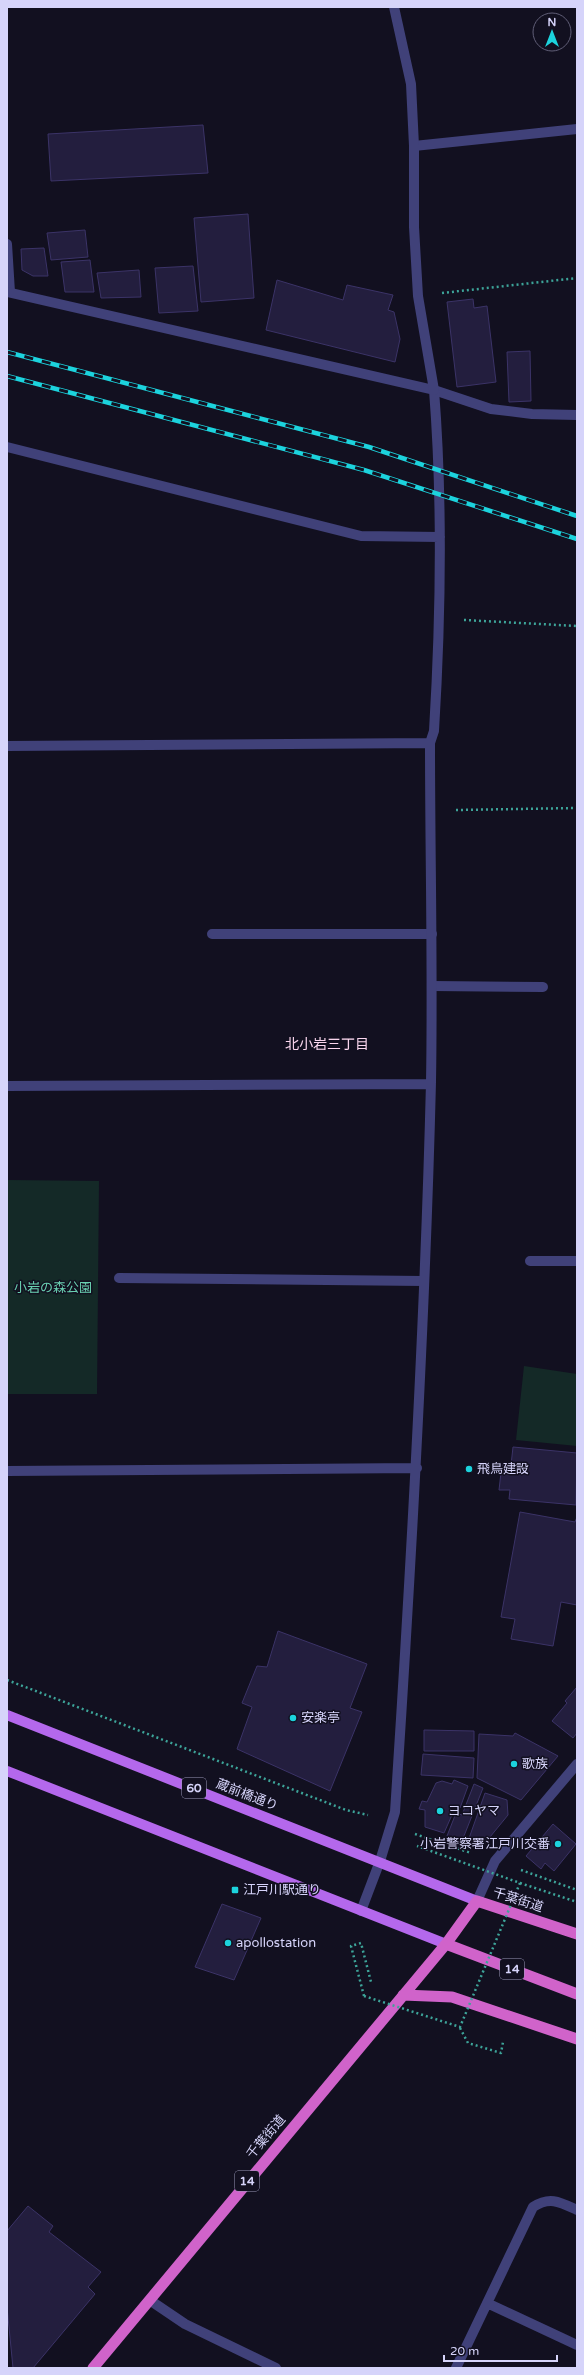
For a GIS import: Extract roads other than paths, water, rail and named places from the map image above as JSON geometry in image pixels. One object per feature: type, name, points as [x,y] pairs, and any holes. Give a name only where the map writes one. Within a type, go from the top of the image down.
[{"type":"highway","name":"千葉街道","points":[[93,2368],[151,2301],[446,1944],[477,1901],[577,1934]]},
{"type":"highway","name":"14","points":[[446,1944],[577,1994]]},
{"type":"highway","points":[[403,1995],[452,1996],[577,2039]]},
{"type":"main road","name":"蔵前橋通り","points":[[7,1715],[380,1861],[477,1901]]},
{"type":"main road","points":[[7,1771],[446,1944]]},
{"type":"street","points":[[361,1911],[380,1861],[396,1812],[417,1468],[424,1281],[431,1084],[432,934],[430,743],[434,731],[440,619],[439,456],[434,390],[418,296],[414,226],[414,146],[411,84],[394,7]]},
{"type":"street","points":[[414,146],[577,129]]},
{"type":"street","points":[[7,244],[8,292],[434,390],[491,409],[532,414],[577,415]]},
{"type":"street","points":[[7,447],[361,536],[440,538]]},
{"type":"street","points":[[7,746],[430,743]]},
{"type":"street","points":[[212,934],[432,934]]},
{"type":"street","points":[[432,986],[543,987]]},
{"type":"street","points":[[7,1086],[431,1084]]},
{"type":"street","points":[[530,1261],[577,1261]]},
{"type":"street","points":[[118,1278],[424,1281]]},
{"type":"street","points":[[7,1471],[417,1468]]},
{"type":"street","points":[[477,1901],[495,1861],[577,1764]]},
{"type":"street","points":[[456,2368],[533,2207],[543,2200],[556,2201],[577,2210]]},
{"type":"street","points":[[151,2301],[185,2324],[276,2368]]},
{"type":"street","points":[[487,2303],[577,2345]]},
{"type":"railway","points":[[7,352],[369,447],[577,516]]},
{"type":"railway","points":[[7,376],[364,470],[577,539]]},
{"type":"place","name":"飛鳥建設","points":[[469,1469]]},
{"type":"place","name":"安楽亭","points":[[293,1718]]},
{"type":"place","name":"歌族","points":[[514,1764]]},
{"type":"place","name":"ヨコヤマ","points":[[440,1811]]},
{"type":"place","name":"小岩警察署江戸川交番","points":[[558,1844]]},
{"type":"place","name":"江戸川駅通り","points":[[235,1890]]},
{"type":"place","name":"apollostation","points":[[228,1943]]},
{"type":"district","name":"北小岩三丁目","points":[[327,1044]]},
{"type":"park label","name":"小岩の森公園","points":[[53,1288]]}]
